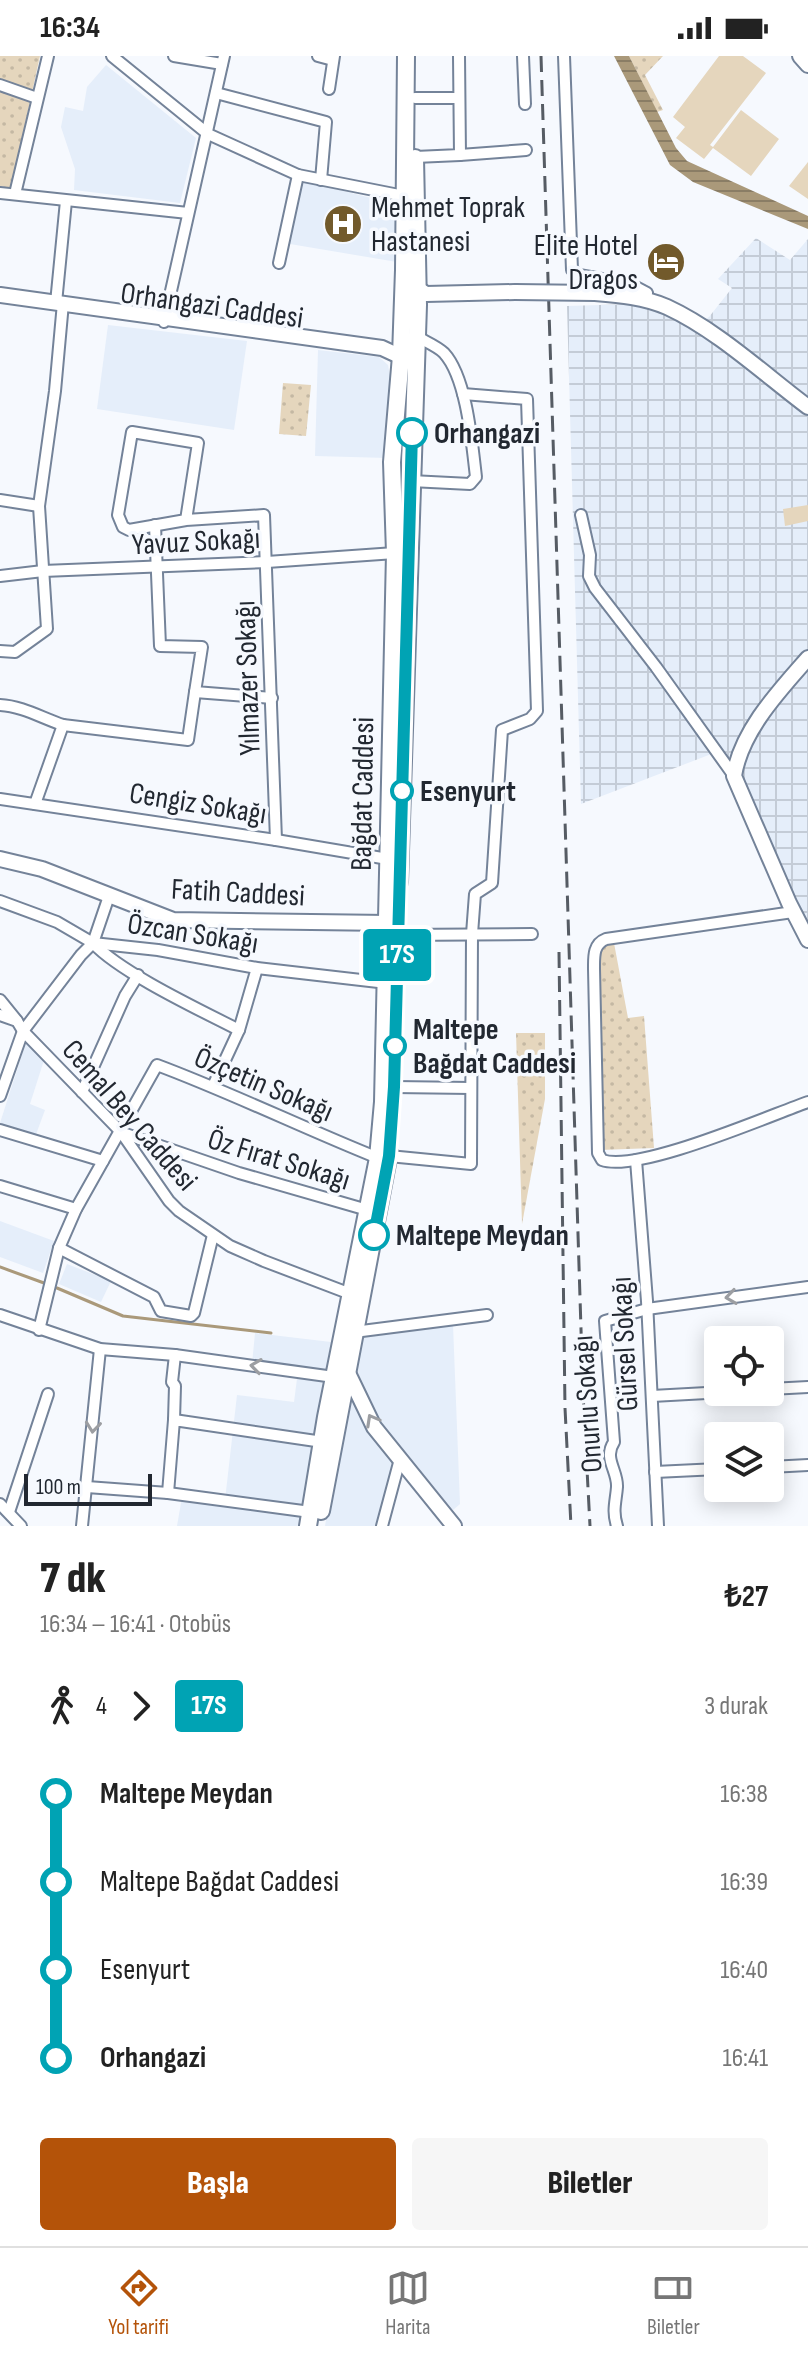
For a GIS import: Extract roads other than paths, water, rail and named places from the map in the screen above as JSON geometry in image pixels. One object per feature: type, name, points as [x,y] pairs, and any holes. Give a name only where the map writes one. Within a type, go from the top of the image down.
[{"type":"main road","name":"Bağdat Caddesi","points":[[383,1157],[387,983],[393,929],[388,859],[395,553],[392,462],[402,325],[417,289],[404,196],[406,56]]},
{"type":"main road","name":"Bağdat Caddesi","points":[[318,1526],[341,1375],[394,1087],[393,929],[417,289],[415,56]]},
{"type":"main road","points":[[800,56],[808,65]]},
{"type":"main road","points":[[417,289],[515,288],[647,293],[670,301],[710,324],[808,398]]},
{"type":"main road","points":[[595,290],[667,307],[720,341],[808,407]]},
{"type":"main road","name":"Orhangazi Caddesi","points":[[0,295],[379,355],[388,359],[397,370],[398,385]]},
{"type":"main road","name":"Orhangazi Caddesi","points":[[0,303],[60,306]]},
{"type":"main road","name":"Orhangazi Caddesi","points":[[164,321],[382,348],[401,356]]},
{"type":"main road","points":[[382,348],[395,341],[402,325]]},
{"type":"main road","points":[[401,356],[407,359],[414,375]]},
{"type":"main road","points":[[392,462],[395,470],[411,474]]},
{"type":"main road","points":[[394,504],[396,499],[405,497],[411,510]]},
{"type":"main road","points":[[808,658],[750,732],[736,759],[734,776],[808,940]]},
{"type":"main road","name":"Fatih Caddesi","points":[[0,859],[42,869],[173,920],[393,929]]},
{"type":"main road","name":"Bağdat Caddesi","points":[[306,1519],[354,1332],[356,1297]]},
{"type":"main road","points":[[341,1375],[374,1427],[454,1526]]},
{"type":"street","points":[[15,194],[48,56]]},
{"type":"street","points":[[112,56],[208,134],[298,175],[404,196]]},
{"type":"street","points":[[164,321],[223,60],[174,56]]},
{"type":"street","points":[[318,56],[334,58],[329,89]]},
{"type":"street","points":[[459,56],[460,155]]},
{"type":"street","points":[[523,56],[525,104]]},
{"type":"street","points":[[564,56],[572,270],[579,275],[630,284],[647,293]]},
{"type":"street","points":[[0,85],[37,98]]},
{"type":"street","points":[[216,93],[326,122],[321,180]]},
{"type":"street","points":[[415,98],[459,98]]},
{"type":"street","points":[[415,157],[526,150]]},
{"type":"street","points":[[279,263],[298,175]]},
{"type":"street","points":[[0,193],[188,213]]},
{"type":"street","points":[[0,651],[15,652],[47,629],[39,506],[55,391],[66,201]]},
{"type":"street","points":[[411,474],[473,482],[476,477],[463,394],[444,353],[416,336]]},
{"type":"street","points":[[394,1087],[471,1088],[475,894],[492,883],[502,730],[530,719],[537,711],[527,399],[463,394]]},
{"type":"street","points":[[132,432],[198,443],[186,520],[129,530],[123,527],[118,515],[132,432]]},
{"type":"street","points":[[0,500],[39,506]]},
{"type":"street","name":"Yılmazer Sokağı","points":[[186,520],[264,515],[276,840]]},
{"type":"street","points":[[581,515],[590,555],[589,576],[595,588],[734,776]]},
{"type":"street","points":[[0,705],[17,706],[63,725],[188,740],[202,647],[160,646],[155,525]]},
{"type":"street","name":"Yavuz Sokağı","points":[[0,576],[43,571],[267,562],[395,553]]},
{"type":"street","points":[[195,692],[272,698]]},
{"type":"street","points":[[35,804],[63,725]]},
{"type":"street","name":"Cengiz Sokağı","points":[[0,799],[388,859]]},
{"type":"street","points":[[0,1096],[20,1026],[93,943],[109,896]]},
{"type":"street","name":"Özcan Sokağı","points":[[0,901],[57,922],[93,943],[257,968],[387,983]]},
{"type":"street","points":[[793,912],[620,937],[602,940],[598,944],[594,969],[598,1153],[602,1160],[608,1162],[660,1155],[808,1102]]},
{"type":"street","points":[[393,929],[532,934]]},
{"type":"street","points":[[93,943],[102,953],[138,975],[239,1030]]},
{"type":"street","points":[[117,962],[122,946]]},
{"type":"street","points":[[213,1086],[239,1030],[257,968]]},
{"type":"street","points":[[82,1092],[125,996],[138,975]]},
{"type":"street","points":[[0,1000],[20,1026]]},
{"type":"street","name":"Cemal Bey Caddesi","points":[[0,1015],[20,1026],[121,1132],[169,1201],[213,1235],[264,1261],[356,1297]]},
{"type":"street","name":"Özçetin Sokağı","points":[[121,1132],[157,1065],[213,1086],[282,1119],[383,1157],[471,1164],[471,1088]]},
{"type":"street","points":[[0,1130],[103,1161]]},
{"type":"street","points":[[39,1330],[59,1248],[76,1209],[121,1132]]},
{"type":"street","name":"Öz Fırat Sokağı","points":[[121,1132],[227,1169],[373,1212]]},
{"type":"street","name":"Gürsel Sokağı","points":[[636,1160],[658,1526]]},
{"type":"street","points":[[0,1186],[76,1209]]},
{"type":"street","points":[[59,1248],[154,1297],[161,1311],[191,1316],[213,1235]]},
{"type":"street","points":[[647,1309],[808,1287]]},
{"type":"street","name":"Onurlu Sokağı","points":[[617,1526],[613,1495],[617,1490],[616,1477],[611,1472],[610,1448],[614,1442],[604,1322],[647,1309]]},
{"type":"street","points":[[0,1315],[100,1349],[341,1375]]},
{"type":"street","points":[[354,1332],[487,1315]]},
{"type":"street","points":[[82,1526],[100,1349]]},
{"type":"street","points":[[168,1493],[175,1355]]},
{"type":"street","points":[[784,1388],[808,1387]]},
{"type":"street","points":[[652,1396],[704,1393]]},
{"type":"street","points":[[21,1526],[4,1508],[48,1394]]},
{"type":"street","points":[[174,1420],[316,1441]]},
{"type":"street","points":[[382,1526],[400,1459]]},
{"type":"street","points":[[784,1466],[808,1465]]},
{"type":"street","points":[[655,1472],[704,1470]]},
{"type":"street","points":[[87,1487],[168,1493],[306,1519]]},
{"type":"waterway","points":[[0,1267],[44,1283]]},
{"type":"waterway","points":[[57,1288],[123,1316],[271,1333]]},
{"type":"railway","points":[[541,56],[583,1393],[590,1526]]},
{"type":"railway","points":[[559,952],[565,1408],[571,1526]]},
{"type":"place","name":"Mehmet Toprak Hastanesi","points":[[343,224]]},
{"type":"place","name":"Elite Hotel Dragos","points":[[666,262]]},
{"type":"place","name":"Orhangazi","points":[[412,433]]},
{"type":"place","name":"Esenyurt","points":[[402,791]]},
{"type":"place","name":"Maltepe Bağdat Caddesi","points":[[395,1046]]},
{"type":"place","name":"Maltepe Meydan","points":[[374,1235]]}]
